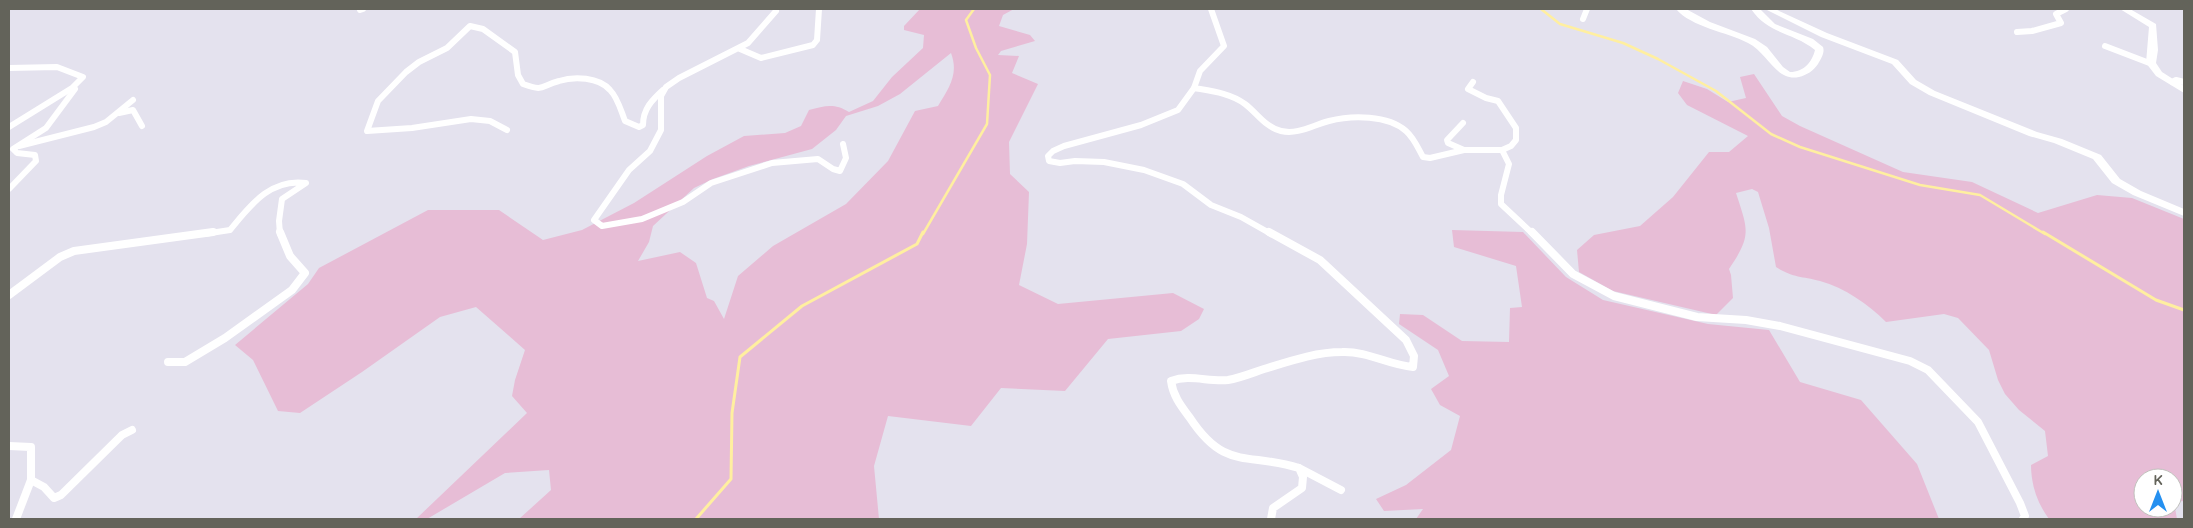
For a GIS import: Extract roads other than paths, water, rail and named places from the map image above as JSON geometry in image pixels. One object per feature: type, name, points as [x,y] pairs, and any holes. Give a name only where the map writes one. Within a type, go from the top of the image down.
[{"type":"street","points":[[740,48],[761,58],[773,53],[813,45],[817,40],[819,9]]},
{"type":"street","points":[[1211,9],[1224,46],[1200,71],[1194,88],[1178,110],[1141,125],[1064,146],[1053,151],[1048,156],[1049,161],[1060,164],[1075,161],[1104,162],[1144,170],[1183,184],[1211,205],[1241,217],[1320,260],[1406,340],[1414,358],[1413,367],[1357,352],[1327,352],[1291,360],[1234,378],[1209,380],[1178,377],[1171,381],[1173,394],[1201,435],[1211,445],[1226,454],[1243,459],[1279,462],[1299,468],[1341,490]]},
{"type":"street","points":[[1583,19],[1587,9]]},
{"type":"street","points":[[1680,9],[1710,25],[1749,38],[1790,76],[1801,74],[1818,59],[1820,49],[1810,41],[1772,26],[1755,9]]},
{"type":"street","points":[[1770,9],[1824,35],[1880,54],[1895,62],[1913,82],[1932,92],[2033,134],[2058,141],[2097,157],[2116,181],[2137,193],[2184,213]]},
{"type":"street","points":[[2017,32],[2032,31],[2061,24],[2056,14],[2066,9]]},
{"type":"street","points":[[2124,9],[2153,26],[2152,64]]},
{"type":"street","points":[[507,130],[490,121],[471,119],[412,128],[367,131],[378,101],[406,72],[419,62],[447,48],[470,26],[483,29],[515,52],[518,75],[523,84],[538,90],[544,90],[557,81],[572,78],[595,81],[610,88],[625,121],[639,127],[642,125],[642,116],[649,103],[666,87],[679,78],[748,43],[776,12]]},
{"type":"street","points":[[2105,46],[2152,64],[2159,74],[2184,90]]},
{"type":"street","points":[[9,68],[46,66],[73,71],[83,78],[48,126],[38,134],[19,142],[13,149],[17,153],[35,155],[36,161],[9,189]]},
{"type":"street","points":[[2172,82],[2176,80],[2184,82]]},
{"type":"street","points":[[1463,123],[1447,140],[1455,148],[1464,150],[1502,150],[1510,148],[1518,135],[1513,120],[1498,101],[1486,98],[1468,89],[1473,82]]},
{"type":"street","points":[[9,127],[79,83]]},
{"type":"street","points":[[666,87],[661,96],[661,130],[650,151],[629,170],[612,197],[598,213],[594,220],[602,226],[612,226],[642,219],[683,202],[711,183],[772,164],[818,159],[833,170],[840,171],[846,165],[847,156],[843,144]]},
{"type":"street","points":[[1194,88],[1244,102],[1255,116],[1279,130],[1292,132],[1338,120],[1364,119],[1391,122],[1400,126],[1407,132],[1423,157],[1430,158],[1464,150]]},
{"type":"street","points":[[15,147],[94,127],[106,122],[133,100]]},
{"type":"street","points":[[117,113],[133,110],[142,126]]},
{"type":"street","points":[[1502,150],[1509,164],[1501,195],[1501,204],[1574,274],[1607,292],[1638,303],[1697,317],[1746,320],[1780,326],[1910,361],[1928,370],[1958,399],[1978,422],[1994,457],[2020,503],[2025,516],[2023,519]]},
{"type":"street","points":[[9,296],[60,257],[74,250],[230,230],[255,200],[276,188],[299,181],[306,183],[282,198],[279,214],[278,231],[285,249],[305,273],[292,290],[225,338],[185,362],[168,362]]},
{"type":"street","points":[[31,480],[44,487],[54,498],[61,495],[122,435],[132,430]]},
{"type":"street","points":[[9,446],[31,447],[31,480],[16,519]]},
{"type":"street","points":[[1271,519],[1273,508],[1302,488],[1304,482],[1299,468]]},
{"type":"waterway","points":[[923,234],[987,124],[990,75],[976,48],[966,20],[974,9]]},
{"type":"waterway","points":[[1541,9],[1560,24],[1623,43],[1658,59],[1716,91],[1771,134],[1800,147],[1920,185],[1980,195],[2045,234]]},
{"type":"waterway","points":[[696,519],[731,479],[732,413],[740,357],[802,306],[917,244],[923,232]]},
{"type":"waterway","points":[[2043,232],[2156,300],[2184,310]]}]
